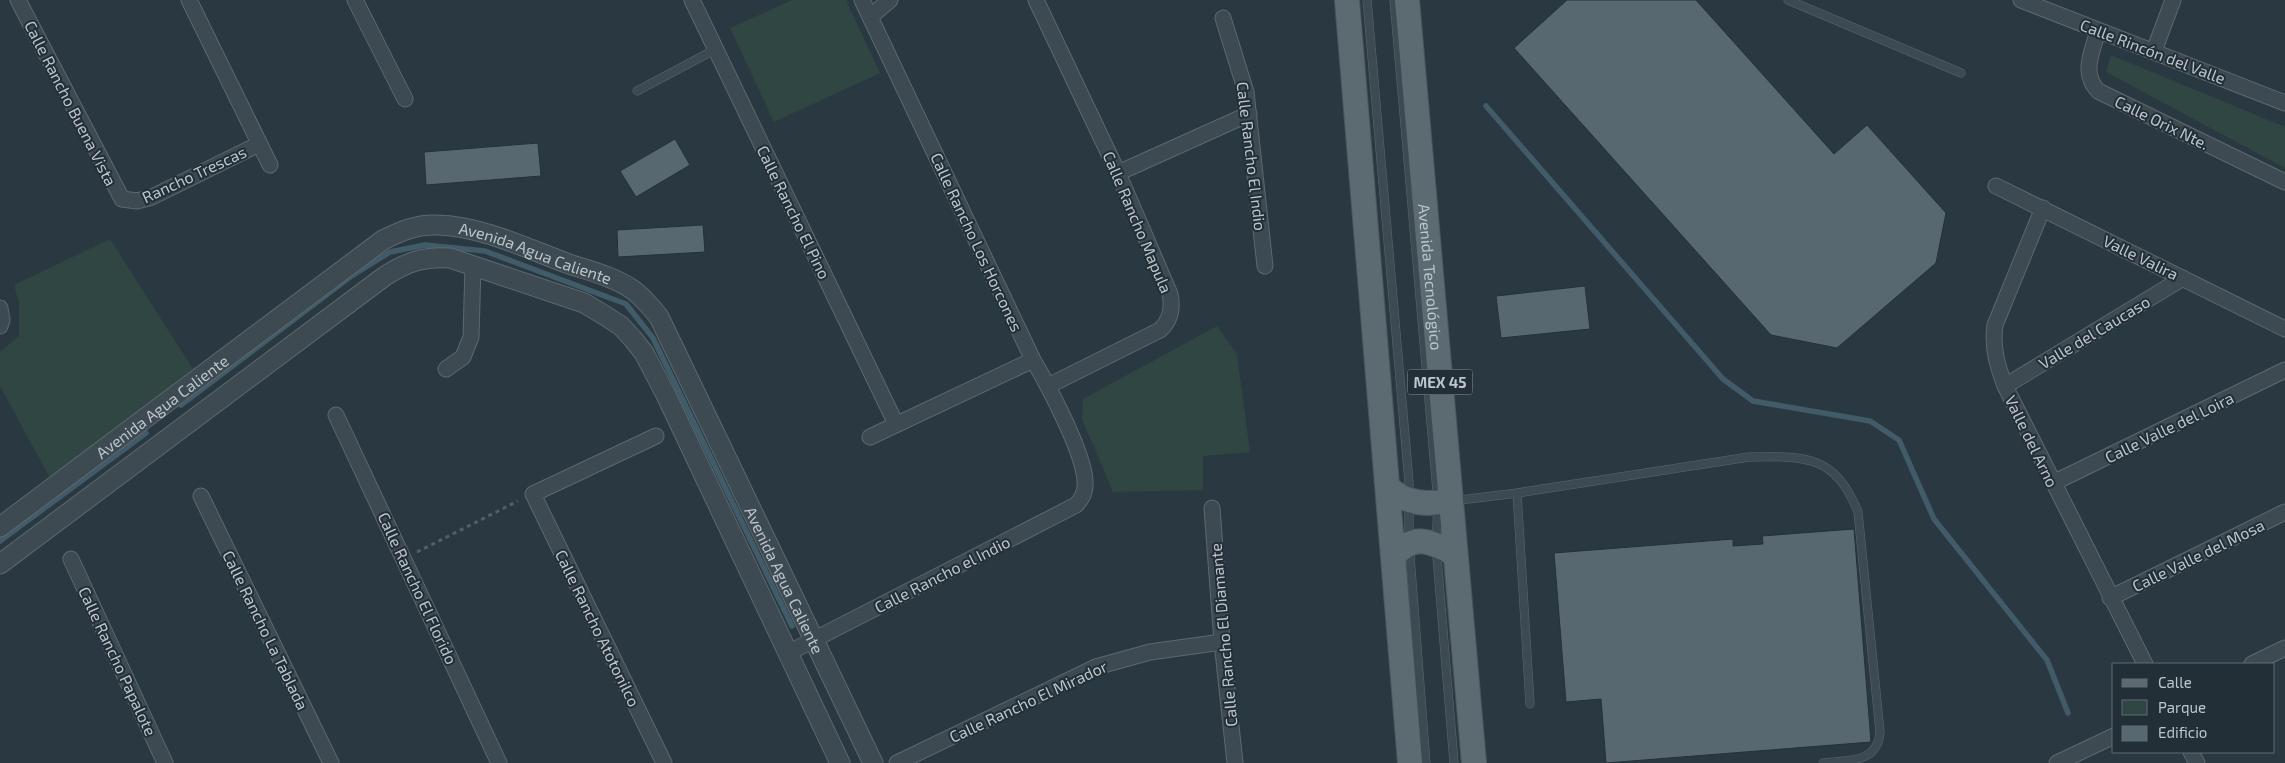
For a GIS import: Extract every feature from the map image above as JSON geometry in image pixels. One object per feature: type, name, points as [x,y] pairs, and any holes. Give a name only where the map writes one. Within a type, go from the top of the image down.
[{"type":"main road","points":[[1347,0],[1389,489],[1401,549],[1410,763]]},
{"type":"main road","name":"Avenida Tecnológico","points":[[1407,0],[1444,502],[1445,549],[1470,762]]},
{"type":"main road","points":[[1389,489],[1416,504],[1444,502]]},
{"type":"main road","points":[[1401,549],[1423,541],[1445,549]]},
{"type":"street","name":"Calle Rancho Buena Vista","points":[[18,0],[115,190],[122,199],[128,201]]},
{"type":"street","points":[[189,0],[270,165]]},
{"type":"street","points":[[355,0],[405,99]]},
{"type":"street","name":"Calle Rancho El Pino","points":[[692,0],[896,424]]},
{"type":"street","name":"Calle Rancho Los Horcones","points":[[862,0],[1033,360],[1048,386],[1081,461],[1085,486]]},
{"type":"street","points":[[870,17],[890,0]]},
{"type":"street","name":"Calle Rancho Mapula","points":[[1036,0],[1118,173],[1170,294],[1171,314],[1160,330],[1048,386]]},
{"type":"street","name":"Calle Rincón del Valle","points":[[2021,0],[2285,102]]},
{"type":"street","points":[[2154,51],[2173,0]]},
{"type":"street","name":"Calle Rancho El Indio","points":[[1223,18],[1241,73],[1249,114],[1266,266]]},
{"type":"street","name":"Calle Orix Nte.","points":[[2098,31],[2087,67],[2091,83],[2098,91],[2285,182]]},
{"type":"street","points":[[1118,173],[1249,114]]},
{"type":"street","name":"Rancho Trescas","points":[[128,201],[152,197],[259,144]]},
{"type":"street","name":"Valle Valira","points":[[1996,186],[2044,208],[2285,329]]},
{"type":"street","name":"Valle del Arno","points":[[2044,208],[1996,325],[1994,351],[2005,386],[2110,598],[2144,663]]},
{"type":"street","name":"Avenida Agua Caliente","points":[[0,527],[160,405],[383,240],[404,230],[438,225],[468,230],[607,277],[632,289],[648,303],[659,317],[873,763]]},
{"type":"street","name":"Avenida Agua Caliente","points":[[0,564],[400,266],[430,256],[450,258],[584,303],[621,326],[644,353],[666,395],[840,763]]},
{"type":"street","points":[[446,369],[463,357],[471,337],[473,265]]},
{"type":"street","name":"Valle del Caucaso","points":[[2005,386],[2183,278]]},
{"type":"street","points":[[0,308],[2,320],[0,326]]},
{"type":"street","points":[[870,438],[1033,360]]},
{"type":"street","name":"Calle Valle del Loira","points":[[2053,483],[2285,370]]},
{"type":"street","points":[[160,405],[179,430]]},
{"type":"street","name":"Calle Rancho El Florido","points":[[336,415],[405,558],[499,763]]},
{"type":"street","points":[[533,494],[656,436]]},
{"type":"street","name":"Calle Rancho el Indio","points":[[788,654],[1076,505],[1084,494],[1085,486]]},
{"type":"street","name":"Calle Rancho Atotonilco","points":[[533,494],[664,763]]},
{"type":"street","name":"Calle Rancho La Tablada","points":[[201,496],[331,763]]},
{"type":"street","name":"Calle Rancho El Diamante","points":[[1212,508],[1222,642],[1235,763]]},
{"type":"street","name":"Calle Valle del Mosa","points":[[2110,598],[2285,512]]},
{"type":"street","name":"Calle Rancho Papalote","points":[[71,559],[165,763]]},
{"type":"street","name":"Calle Rancho El Mirador","points":[[897,763],[1096,667],[1150,652],[1222,642]]},
{"type":"street","points":[[2254,663],[2285,648]]},
{"type":"street","points":[[2057,763],[2112,737]]},
{"type":"lane","points":[[1368,0],[1409,482],[1409,501],[1401,549],[1426,763]]},
{"type":"lane","points":[[1394,0],[1444,502],[1517,494],[1748,457],[1786,456],[1814,461],[1836,474],[1849,490],[1858,512],[1880,732],[1879,744],[1874,752],[1863,759],[1823,763]]},
{"type":"lane","points":[[1788,0],[1961,73]]},
{"type":"lane","points":[[637,91],[716,49]]},
{"type":"lane","points":[[1517,494],[1530,704]]},
{"type":"path","points":[[405,558],[533,494]]},
{"type":"green space","points":[[792,0],[846,0],[880,73],[774,122],[730,28]]},
{"type":"green space","points":[[2111,55],[2285,127],[2285,168],[2106,72]]},
{"type":"green space","points":[[110,239],[193,369],[51,480],[0,386],[0,352],[19,336],[19,302],[14,285]]},
{"type":"green space","points":[[1217,326],[1237,354],[1250,452],[1203,456],[1203,490],[1113,492],[1082,419],[1083,399]]},
{"type":"building","points":[[1567,0],[1696,0],[1834,154],[1867,125],[1946,213],[1936,263],[1837,348],[1771,335],[1514,48]]},
{"type":"building","points":[[675,139],[690,165],[636,197],[620,171]]},
{"type":"building","points":[[538,143],[541,176],[426,185],[424,152]]},
{"type":"building","points":[[703,225],[705,252],[618,257],[617,230]]},
{"type":"building","points":[[1585,286],[1590,329],[1501,338],[1496,296]]},
{"type":"building","points":[[1854,529],[1871,742],[1606,763],[1601,699],[1566,702],[1554,553],[1733,539],[1733,546],[1763,544],[1762,536]]},
{"type":"waterway","points":[[1486,106],[1723,379],[1753,401],[1870,421],[1899,440],[1934,519],[2047,660],[2068,713]]},
{"type":"waterway","points":[[181,405],[350,277],[390,252],[425,245],[485,251],[626,304],[653,338],[792,626]]},
{"type":"waterway","points":[[0,541],[146,433]]}]
